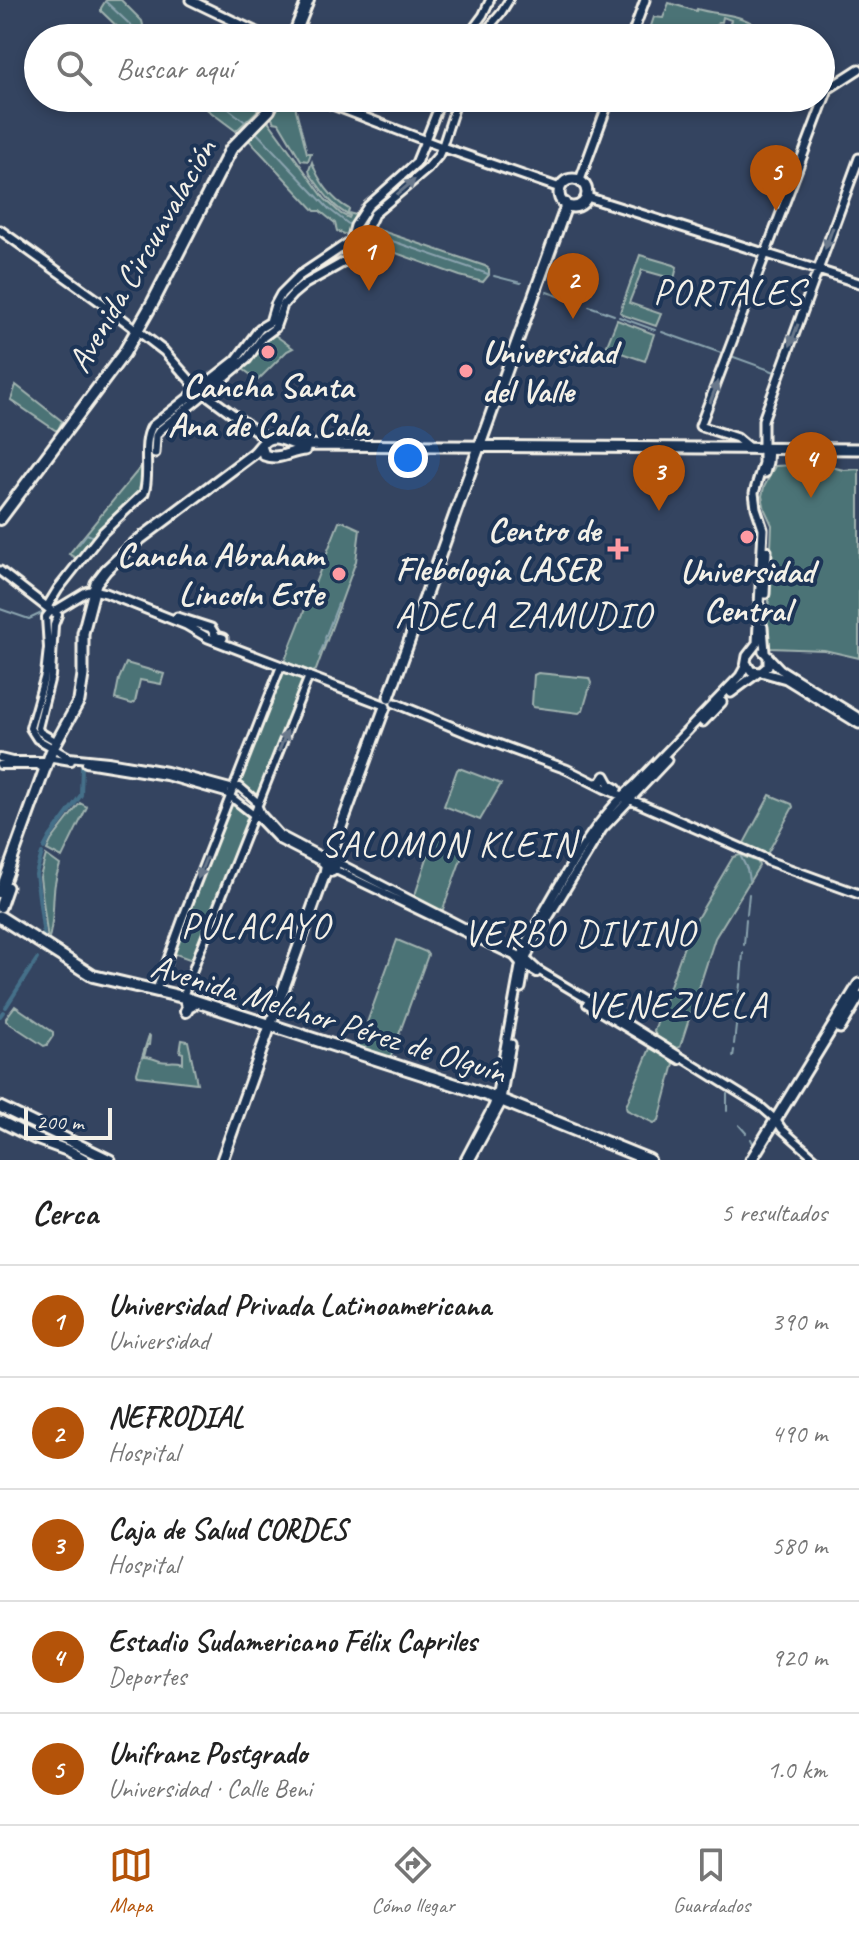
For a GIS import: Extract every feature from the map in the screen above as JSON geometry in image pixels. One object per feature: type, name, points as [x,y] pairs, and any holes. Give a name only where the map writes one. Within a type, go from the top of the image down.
[{"type":"highway","points":[[302,24],[311,0]]},
{"type":"highway","name":"Avenida Circunvalación","points":[[0,519],[124,353],[227,147],[260,112]]},
{"type":"highway","name":"Avenida Circunvalación","points":[[0,511],[135,329]]},
{"type":"highway","name":"Avenida Melchor Pérez de Olguín","points":[[0,917],[88,974],[498,1101],[649,1160]]},
{"type":"highway","name":"Avenida Melchor Pérez de Olguín","points":[[0,924],[86,979],[156,993]]},
{"type":"highway","name":"Avenida Melchor Pérez de Olguín","points":[[498,1101],[636,1160]]},
{"type":"main road","points":[[190,0],[240,24]]},
{"type":"main road","points":[[634,24],[643,0]]},
{"type":"main road","points":[[835,84],[859,69]]},
{"type":"main road","points":[[350,112],[560,188]]},
{"type":"main road","points":[[578,179],[603,112]]},
{"type":"main road","points":[[749,448],[737,438],[700,426],[819,112]]},
{"type":"main road","points":[[51,612],[58,589],[103,532],[144,493],[151,451],[159,431],[242,354],[260,328],[270,322],[281,294],[299,276],[351,241],[355,226],[368,206],[416,163],[425,141]]},
{"type":"main road","points":[[151,451],[149,432],[154,425],[245,361],[275,328],[283,305],[293,294],[356,252],[373,216],[427,169],[442,147]]},
{"type":"main road","points":[[468,1160],[498,1101],[528,939],[563,881],[597,826],[735,689],[768,666],[763,635],[765,531],[754,493],[766,451],[764,416],[859,158]]},
{"type":"main road","points":[[477,452],[488,436],[569,210],[561,197],[560,188],[567,180],[578,179]]},
{"type":"main road","points":[[568,205],[581,204],[587,197],[587,189],[578,179]]},
{"type":"main road","points":[[587,197],[859,283]]},
{"type":"main road","points":[[225,1160],[568,205]]},
{"type":"main road","points":[[0,230],[168,354],[201,391],[260,434],[263,447],[276,458],[301,450],[859,451]]},
{"type":"main road","points":[[488,436],[490,443],[496,446]]},
{"type":"main road","points":[[51,612],[98,586],[136,542],[277,438],[299,445],[477,452],[496,446],[749,448],[766,451]]},
{"type":"main road","points":[[288,454],[290,443]]},
{"type":"main road","points":[[624,799],[742,673],[747,656],[758,640],[765,531]]},
{"type":"main road","points":[[0,571],[51,612]]},
{"type":"main road","points":[[98,586],[106,593],[178,622],[208,638],[389,703],[564,773],[736,851],[859,894]]},
{"type":"main road","points":[[98,586],[211,628],[216,636],[297,668],[566,769],[624,799]]},
{"type":"main road","points":[[0,893],[49,757],[80,696],[83,633],[98,586]]},
{"type":"main road","points":[[753,651],[766,654],[780,669],[859,721]]},
{"type":"main road","points":[[746,662],[750,670],[786,679],[859,721]]},
{"type":"main road","points":[[0,907],[49,757]]},
{"type":"main road","points":[[595,783],[601,782],[605,776],[610,785],[619,790],[634,786]]},
{"type":"main road","points":[[758,1160],[859,984]]},
{"type":"main road","points":[[751,1160],[778,1125],[859,996]]},
{"type":"main road","points":[[0,1107],[110,1160]]},
{"type":"main road","points":[[0,1121],[85,1160]]},
{"type":"street","points":[[491,24],[509,0]]},
{"type":"street","points":[[476,24],[490,1]]},
{"type":"street","points":[[425,141],[436,112]]},
{"type":"street","points":[[442,147],[453,112]]},
{"type":"street","points":[[49,757],[30,728],[29,720],[46,665],[51,612]]},
{"type":"street","points":[[49,757],[38,728],[51,676],[54,625],[51,612]]},
{"type":"street","points":[[156,993],[281,666]]},
{"type":"street","points":[[186,1004],[253,816],[309,676]]},
{"type":"street","points":[[0,765],[62,755],[167,771],[238,787],[255,800],[261,814],[282,836],[322,857],[338,871],[538,970],[760,1106],[817,1160]]},
{"type":"street","points":[[0,758],[12,761],[49,757],[166,776],[224,792],[260,820],[279,840],[523,961]]},
{"type":"green space","points":[[106,0],[121,0],[143,24],[114,24],[101,8]]},
{"type":"green space","points":[[669,3],[696,11],[735,16],[753,24],[732,24],[731,20],[723,17],[722,22],[717,24],[652,24],[654,17],[663,18]]},
{"type":"green space","points":[[211,112],[256,112],[236,131]]},
{"type":"green space","points":[[273,112],[297,112],[307,153],[311,153],[308,161],[301,160],[279,123],[271,117]]},
{"type":"green space","points":[[263,119],[269,122],[325,199],[349,218],[328,198],[310,174],[312,162],[331,195],[349,209],[348,213],[360,216],[355,218],[347,235],[337,231],[335,223],[320,211],[315,211],[247,138]]},
{"type":"green space","points":[[376,229],[485,266],[489,269],[489,275],[483,282],[460,276],[368,243],[365,240],[368,231]]},
{"type":"green space","points":[[640,255],[677,267],[674,279],[642,270],[629,303],[661,314],[656,326],[620,312]]},
{"type":"green space","points":[[617,320],[654,334],[645,361],[606,348]]},
{"type":"green space","points":[[272,333],[293,348],[258,380],[240,367],[262,340]]},
{"type":"green space","points":[[16,385],[62,421],[58,430],[11,400]]},
{"type":"green space","points":[[808,460],[844,470],[859,469],[859,658],[824,650],[770,648],[767,642],[772,525],[762,496],[764,487],[775,466],[795,465]]},
{"type":"green space","points":[[144,463],[143,491],[79,560],[69,554]]},
{"type":"green space","points":[[342,521],[360,529],[356,561],[313,672],[285,660]]},
{"type":"green space","points":[[126,663],[164,674],[161,684],[140,680],[132,704],[115,699]]},
{"type":"green space","points":[[282,669],[306,678],[258,800],[238,782]]},
{"type":"green space","points":[[534,675],[589,678],[591,683],[583,710],[579,713],[533,707]]},
{"type":"green space","points":[[459,768],[501,784],[480,820],[444,806]]},
{"type":"green space","points":[[770,795],[793,807],[766,856],[743,845]]},
{"type":"green space","points":[[233,801],[250,818],[195,961],[170,952]]},
{"type":"green space","points":[[80,803],[87,807],[62,858],[47,850]]},
{"type":"green space","points":[[436,836],[465,848],[442,912],[414,898]]},
{"type":"green space","points":[[46,855],[60,865],[48,941],[40,877]]},
{"type":"green space","points":[[740,855],[758,862],[759,866],[715,938],[680,1047],[676,1048],[656,1036],[654,1031],[689,932],[733,857]]},
{"type":"green space","points":[[397,940],[428,955],[390,1059],[357,1050]]},
{"type":"green space","points":[[15,1006],[53,1032],[47,1045],[6,1021]]},
{"type":"green space","points":[[149,1035],[144,1057],[163,1062],[183,1063],[183,1053],[180,1052],[182,1040],[188,1041],[197,1083],[138,1076]]},
{"type":"green space","points":[[651,1046],[675,1060],[659,1120],[654,1123],[627,1110],[626,1106]]},
{"type":"waterway","points":[[106,2],[130,24]]},
{"type":"waterway","points":[[233,112],[244,121]]},
{"type":"waterway","points":[[255,131],[329,209],[351,226]]},
{"type":"waterway","points":[[369,233],[488,274]]},
{"type":"waterway","points":[[494,276],[521,283]]},
{"type":"waterway","points":[[547,292],[582,304]]},
{"type":"waterway","points":[[589,306],[614,315]]},
{"type":"waterway","points":[[619,317],[655,330]]},
{"type":"waterway","points":[[662,332],[724,354]]},
{"type":"waterway","points":[[731,356],[778,373]]},
{"type":"waterway","points":[[87,534],[96,538]]},
{"type":"waterway","points":[[79,544],[86,535]]},
{"type":"waterway","points":[[325,638],[338,604]]},
{"type":"waterway","points":[[0,609],[29,619],[46,611]]},
{"type":"waterway","points":[[324,644],[325,640]]},
{"type":"waterway","points":[[319,656],[323,646]]},
{"type":"waterway","points":[[44,848],[81,795],[82,766]]},
{"type":"waterway","points":[[42,853],[36,874],[45,944]]},
{"type":"waterway","points":[[741,857],[749,880]]},
{"type":"waterway","points":[[747,914],[749,894]]},
{"type":"waterway","points":[[744,945],[746,919]]},
{"type":"waterway","points":[[741,979],[743,953]]},
{"type":"waterway","points":[[33,965],[37,959]]},
{"type":"waterway","points":[[6,1007],[31,968]]},
{"type":"waterway","points":[[737,1012],[740,984]]},
{"type":"waterway","points":[[0,1016],[3,1012]]},
{"type":"waterway","points":[[734,1044],[737,1017]]},
{"type":"waterway","points":[[733,1057],[734,1050]]},
{"type":"waterway","points":[[727,1094],[727,1111]]},
{"type":"waterway","points":[[0,1112],[53,1138]]},
{"type":"waterway","points":[[739,1125],[746,1133]]},
{"type":"waterway","points":[[751,1139],[755,1147]]},
{"type":"waterway","points":[[63,1142],[97,1160]]},
{"type":"place","name":"Unifranz Postgrado","points":[[776,211]]},
{"type":"place","name":"Universidad Privada Latinoamericana","points":[[369,291]]},
{"type":"place","name":"NEFRODIAL","points":[[573,319]]},
{"type":"place","name":"Cancha Santa Ana de Cala Cala","points":[[268,352]]},
{"type":"place","name":"Universidad del Valle","points":[[466,371]]},
{"type":"place","name":"Estadio Sudamericano Félix Capriles","points":[[811,498]]},
{"type":"place","name":"Caja de Salud CORDES","points":[[659,511]]},
{"type":"place","name":"Universidad Central","points":[[747,537]]},
{"type":"place","name":"Centro de Flebología LASER","points":[[618,549]]},
{"type":"place","name":"Cancha Abraham Lincoln Este","points":[[339,574]]},
{"type":"district","name":"PORTALES","points":[[729,291]]},
{"type":"district","name":"ADELA ZAMUDIO","points":[[524,614]]},
{"type":"district","name":"SALOMON KLEIN","points":[[449,843]]},
{"type":"district","name":"PULACAYO","points":[[256,925]]},
{"type":"district","name":"VERBO DIVINO","points":[[580,932]]},
{"type":"district","name":"VENEZUELA","points":[[677,1004]]}]
